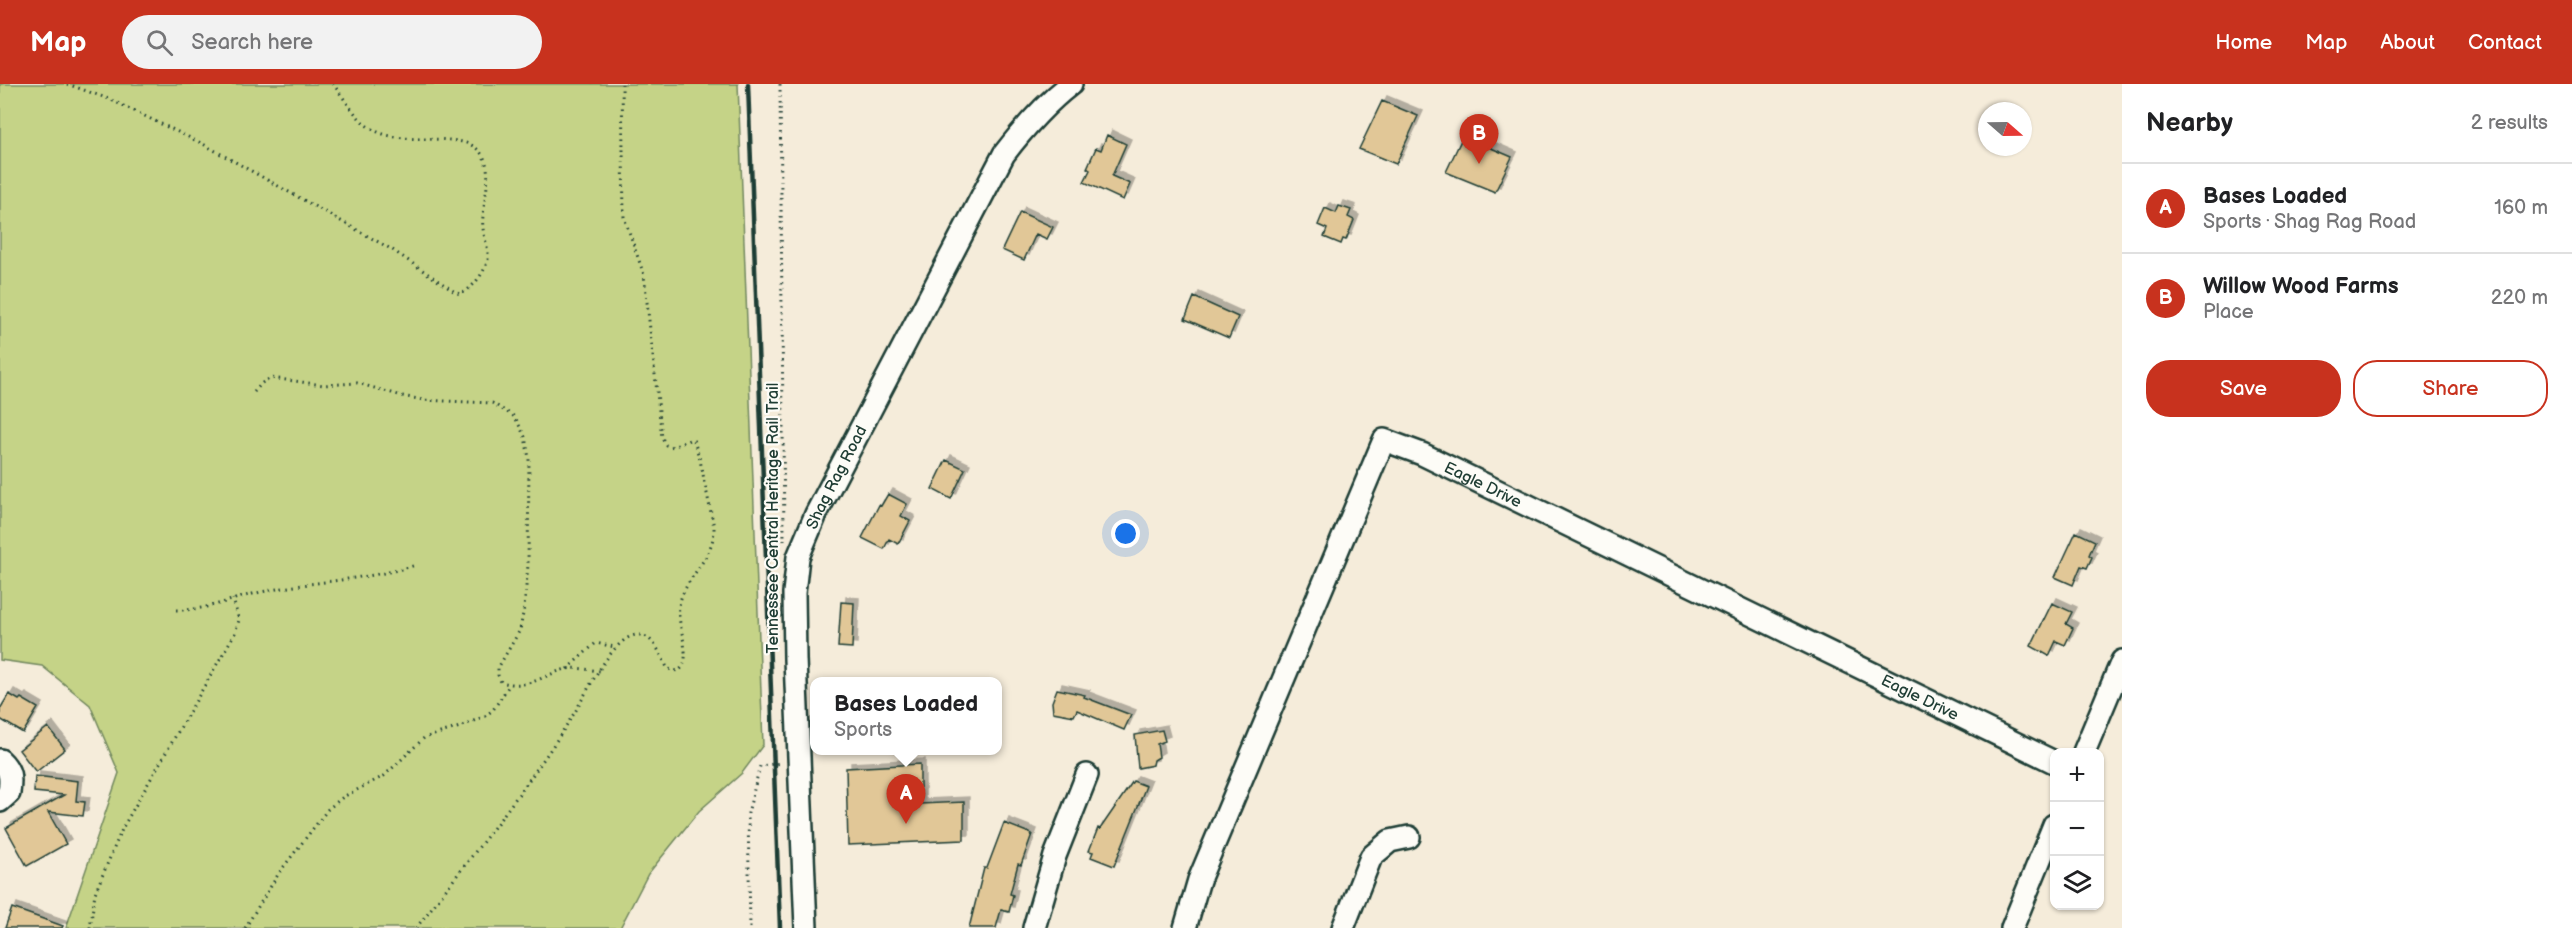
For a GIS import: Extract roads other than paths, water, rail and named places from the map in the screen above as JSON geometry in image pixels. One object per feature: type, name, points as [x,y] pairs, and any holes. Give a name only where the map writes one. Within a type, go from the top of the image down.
[{"type":"street","name":"Shag Rag Road","points":[[806,928],[795,659],[794,592],[798,557],[816,514],[1004,154],[1028,124],[1053,98],[1071,84]]},
{"type":"street","name":"Eagle Drive","points":[[1185,928],[1199,880],[1384,440],[1422,454],[2050,760]]},
{"type":"street","points":[[2086,748],[2122,661]]},
{"type":"street","points":[[0,760],[7,766],[12,778],[9,793],[0,801]]},
{"type":"street","points":[[1034,928],[1055,856],[1087,775]]},
{"type":"street","points":[[1343,928],[1371,856],[1390,841],[1409,837]]},
{"type":"street","points":[[2012,928],[2050,837]]},
{"type":"railway","points":[[748,84],[780,928]]},
{"type":"place","name":"Willow Wood Farms","points":[[1479,164]]},
{"type":"place","name":"Bases Loaded","points":[[906,824]]}]
